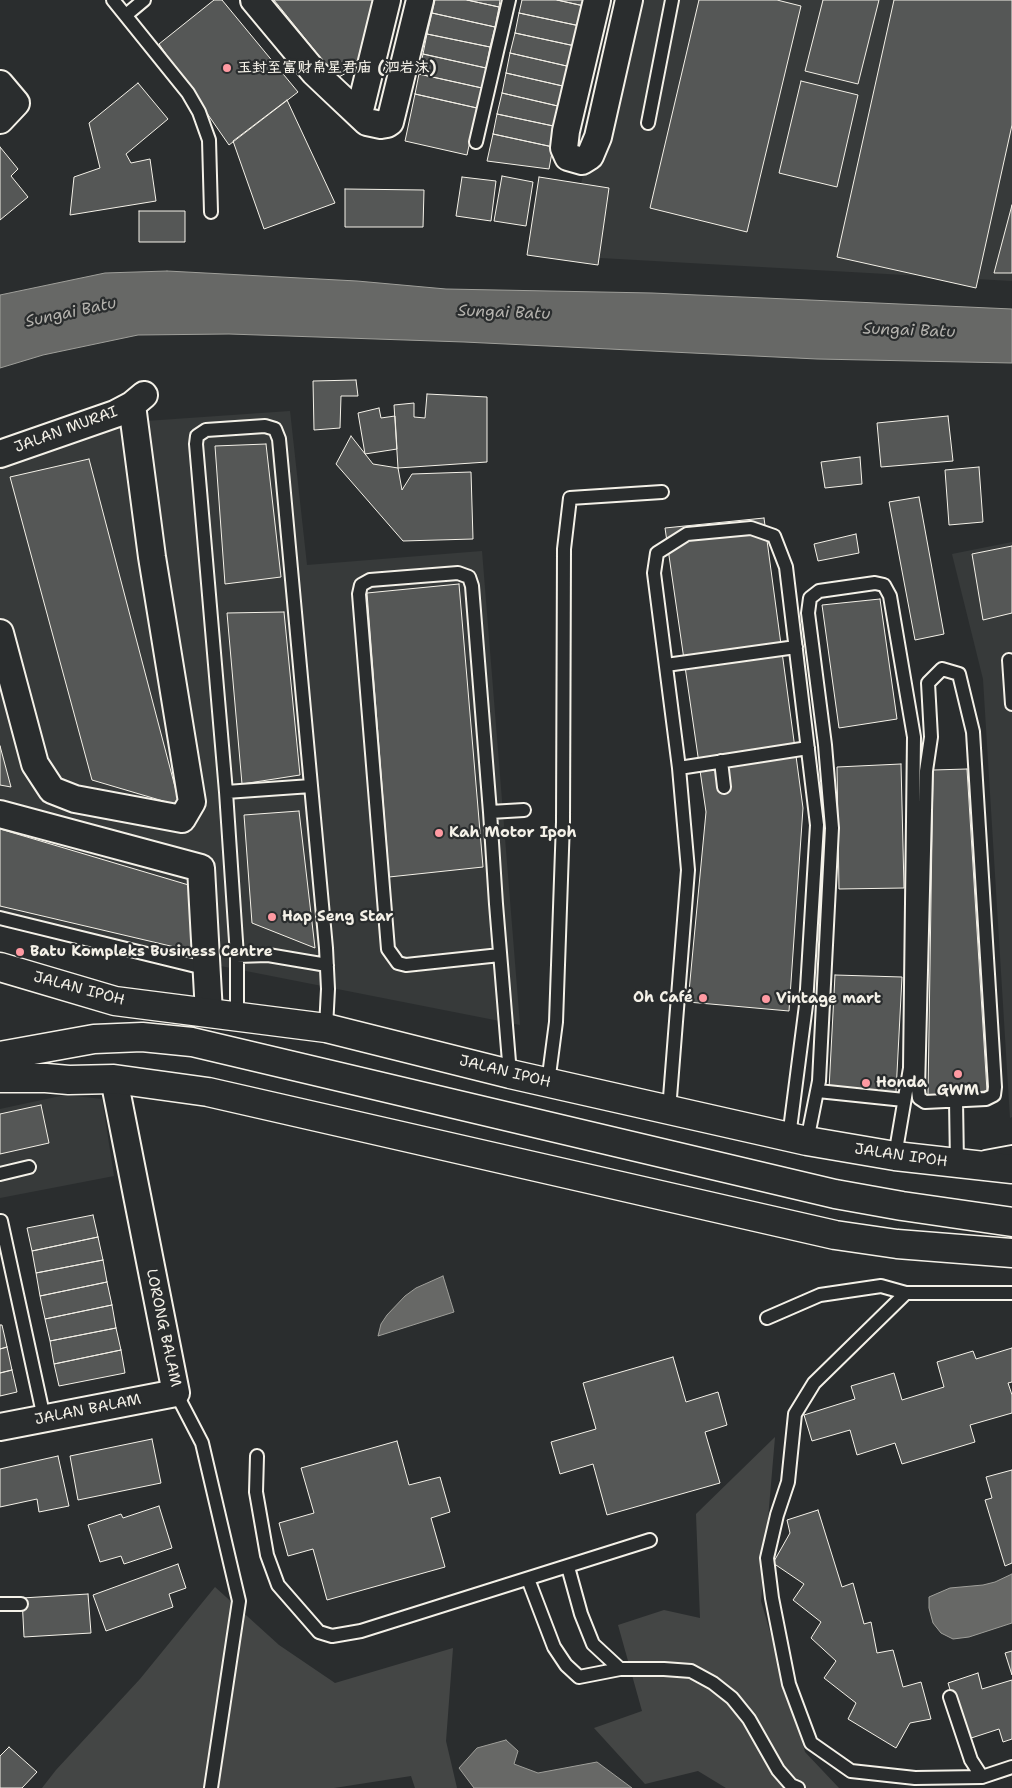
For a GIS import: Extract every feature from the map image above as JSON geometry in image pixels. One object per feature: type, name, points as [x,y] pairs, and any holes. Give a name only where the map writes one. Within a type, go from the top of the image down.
[{"type":"main road","name":"JALAN IPOH","points":[[6,970],[115,1002],[326,1028],[548,1083],[798,1139],[895,1156],[1012,1169]]},
{"type":"main road","points":[[0,1056],[94,1039],[142,1037],[192,1042],[835,1194],[1012,1222]]},
{"type":"main road","points":[[0,1049],[28,1050]]},
{"type":"main road","points":[[0,1078],[114,1079],[208,1092],[834,1235],[897,1244],[1012,1253]]},
{"type":"street","points":[[254,0],[314,72],[367,122],[381,125],[390,122],[420,0]]},
{"type":"street","points":[[359,114],[387,0]]},
{"type":"street","points":[[597,0],[566,131],[564,148],[568,157],[582,161],[590,156],[598,137],[630,0]]},
{"type":"street","name":"JALAN MURAI","points":[[0,454],[114,414],[138,399],[152,557],[192,802],[182,819],[75,799],[52,790],[35,764],[0,633]]},
{"type":"street","points":[[0,814],[201,868],[209,1013]]},
{"type":"street","name":"LORONG BALAM","points":[[114,1079],[176,1393]]},
{"type":"street","name":"JALAN BALAM","points":[[0,1427],[176,1393]]},
{"type":"lane","points":[[113,0],[171,75],[188,93],[199,112],[208,140],[211,212]]},
{"type":"lane","points":[[126,15],[144,0]]},
{"type":"lane","points":[[476,142],[509,0]]},
{"type":"lane","points":[[648,123],[672,0]]},
{"type":"lane","points":[[238,1016],[237,956],[226,792],[196,444],[197,436],[206,430],[265,426],[275,428],[280,439],[327,965],[326,1028]]},
{"type":"lane","points":[[548,1083],[556,1022],[563,822],[564,549],[570,498],[662,492]]},
{"type":"lane","points":[[669,1110],[688,870],[678,768],[654,573],[657,553],[687,534],[751,528],[774,536],[786,567],[817,825],[806,1005],[795,1097],[798,1139]]},
{"type":"lane","points":[[500,955],[406,965],[398,963],[388,949],[359,594],[362,585],[370,580],[458,573],[469,577],[472,586],[510,1074]]},
{"type":"lane","points":[[798,1139],[818,1091],[832,828],[825,746],[808,613],[810,598],[819,591],[875,583],[884,585],[890,596],[914,737],[910,1068],[895,1156]]},
{"type":"lane","points":[[666,665],[796,647]]},
{"type":"lane","points":[[1009,660],[1012,704]]},
{"type":"lane","points":[[942,669],[959,674],[973,732],[995,1087],[994,1095],[986,1099],[956,1100],[925,1102],[919,1098],[918,1090],[926,770],[931,737],[928,683],[942,669]]},
{"type":"lane","points":[[678,768],[808,748]]},
{"type":"lane","points":[[721,761],[724,787]]},
{"type":"lane","points":[[226,792],[311,786]]},
{"type":"lane","points":[[490,812],[524,810]]},
{"type":"lane","points":[[0,918],[208,969]]},
{"type":"lane","points":[[237,956],[268,955],[327,965]]},
{"type":"lane","points":[[818,1091],[904,1100]]},
{"type":"lane","points":[[956,1100],[957,1164],[1012,1152]]},
{"type":"lane","points":[[0,1174],[29,1167]]},
{"type":"lane","points":[[0,1221],[44,1418]]},
{"type":"lane","points":[[767,1318],[820,1295],[881,1286],[906,1293],[1012,1293]]},
{"type":"lane","points":[[906,1293],[814,1383],[795,1414],[788,1482],[777,1515],[767,1558],[772,1598],[789,1684],[811,1743],[850,1771],[915,1778],[982,1777],[1012,1767]]},
{"type":"lane","name":"LORONG BALAM","points":[[176,1393],[202,1443],[239,1601],[211,1788]]},
{"type":"lane","points":[[257,1456],[256,1492],[267,1555],[278,1585],[319,1632],[332,1636],[361,1631],[650,1540]]},
{"type":"lane","points":[[568,1567],[581,1614],[594,1644],[620,1669]]},
{"type":"lane","points":[[528,1579],[554,1647],[566,1666],[579,1677],[620,1669],[691,1671],[713,1683],[732,1698],[749,1719],[778,1770],[791,1785],[798,1788]]},
{"type":"lane","points":[[0,1604],[21,1604]]},
{"type":"lane","points":[[950,1697],[970,1760],[982,1777]]},
{"type":"shaded area","points":[[622,0],[1012,0],[1012,281],[565,256]]},
{"type":"shaded area","points":[[290,411],[307,565],[482,551],[520,1025],[175,957],[0,913],[0,463],[146,421]]},
{"type":"shaded area","points":[[1012,542],[1012,1117],[1010,1118],[983,679],[952,554]]},
{"type":"shaded area","points":[[65,1095],[102,1099],[114,1176],[0,1198],[0,1109]]},
{"type":"shaded area","points":[[775,1437],[761,1601],[805,1752],[839,1788],[726,1788],[698,1771],[645,1784],[594,1728],[642,1711],[618,1625],[664,1610],[700,1618],[696,1514]]},
{"type":"shaded area","points":[[215,1587],[279,1645],[335,1683],[453,1648],[446,1741],[457,1788],[415,1788],[411,1776],[334,1788],[42,1788],[56,1770],[140,1679]]},
{"type":"water","name":"Sungai Batu","points":[[167,271],[357,281],[446,289],[652,293],[1012,309],[1012,363],[817,359],[464,342],[229,334],[138,335],[43,355],[0,368],[0,295],[105,273]]},
{"type":"water","points":[[443,1276],[454,1312],[378,1336],[381,1324],[387,1315],[405,1296],[416,1288]]},
{"type":"water","points":[[1012,1574],[1012,1623],[969,1637],[953,1639],[941,1633],[933,1623],[929,1608],[929,1597],[950,1588],[995,1582]]},
{"type":"water","points":[[506,1740],[518,1751],[514,1764],[538,1773],[597,1762],[632,1788],[474,1788],[459,1768],[477,1748]]},
{"type":"building","name":"玉封至富财帛星君庙 (泗岩沫)","points":[[214,0],[222,0],[298,92],[229,145],[159,44]]},
{"type":"building","points":[[274,0],[374,0],[361,65],[337,78]]},
{"type":"building","points":[[435,0],[467,0],[499,7],[495,27],[432,13]]},
{"type":"building","points":[[467,0],[500,0],[499,7]]},
{"type":"building","points":[[522,0],[557,0],[584,6],[580,26],[519,13]]},
{"type":"building","points":[[557,0],[585,0],[584,6]]},
{"type":"building","points":[[699,0],[777,0],[801,6],[747,232],[650,208]]},
{"type":"building","points":[[823,0],[879,0],[858,84],[805,71]]},
{"type":"building","points":[[894,0],[1012,0],[1012,125],[976,288],[837,257]]},
{"type":"building","points":[[432,13],[495,27],[490,47],[427,34]]},
{"type":"building","points":[[519,13],[580,26],[575,46],[515,33]]},
{"type":"building","points":[[515,33],[575,46],[571,67],[510,53]]},
{"type":"building","points":[[427,34],[490,47],[486,68],[423,54]]},
{"type":"building","points":[[510,53],[571,67],[567,87],[506,73]]},
{"type":"building","points":[[423,54],[486,68],[482,88],[419,74]]},
{"type":"building","points":[[506,73],[567,87],[562,107],[502,93]]},
{"type":"building","points":[[419,74],[482,88],[477,108],[415,94]]},
{"type":"building","points":[[801,81],[858,95],[837,187],[779,173]]},
{"type":"building","points":[[138,83],[168,119],[126,154],[131,163],[150,159],[156,201],[70,215],[74,177],[100,168],[89,123]]},
{"type":"building","points":[[502,93],[562,107],[558,127],[497,114]]},
{"type":"building","points":[[415,94],[477,108],[467,155],[405,141]]},
{"type":"building","points":[[287,100],[335,203],[264,229],[233,141]]},
{"type":"building","points":[[497,114],[558,127],[553,147],[493,134]]},
{"type":"building","points":[[493,134],[553,147],[549,169],[487,161]]},
{"type":"building","points":[[0,147],[18,169],[11,176],[28,197],[0,220]]},
{"type":"building","points":[[502,176],[533,182],[526,226],[494,221]]},
{"type":"building","points":[[462,177],[496,181],[491,221],[456,216]]},
{"type":"building","points":[[539,177],[609,188],[598,265],[527,255]]},
{"type":"building","points":[[345,189],[424,190],[423,227],[345,227]]},
{"type":"building","points":[[1012,205],[1012,273],[994,273]]},
{"type":"building","points":[[139,211],[185,211],[185,242],[139,242]]},
{"type":"building","points":[[356,380],[358,396],[341,396],[340,428],[314,430],[313,381]]},
{"type":"building","points":[[427,394],[487,397],[487,462],[398,468],[394,405],[414,403],[414,417],[425,418]]},
{"type":"building","points":[[379,408],[381,418],[395,416],[397,449],[365,454],[358,413]]},
{"type":"building","points":[[948,416],[953,461],[881,467],[877,423]]},
{"type":"building","points":[[351,436],[373,464],[398,468],[402,490],[412,474],[471,472],[473,539],[403,541],[336,464]]},
{"type":"building","points":[[266,444],[281,577],[225,584],[215,446]]},
{"type":"building","points":[[860,457],[862,484],[825,488],[821,462]]},
{"type":"building","points":[[89,459],[180,806],[92,780],[10,477]]},
{"type":"building","points":[[979,467],[983,522],[949,525],[945,470]]},
{"type":"building","points":[[919,497],[944,634],[915,640],[889,502]]},
{"type":"building","points":[[764,518],[803,808],[789,1011],[688,1002],[706,812],[665,528]]},
{"type":"building","points":[[856,534],[859,553],[818,561],[814,544]]},
{"type":"building","points":[[1012,546],[1012,613],[983,620],[972,554]]},
{"type":"building","points":[[459,584],[483,867],[389,877],[367,593]]},
{"type":"building","points":[[880,599],[897,719],[839,728],[822,605]]},
{"type":"building","points":[[284,612],[300,775],[242,784],[227,613]]},
{"type":"building","points":[[0,746],[11,787],[0,785]]},
{"type":"building","points":[[901,764],[904,888],[839,889],[837,767]]},
{"type":"building","points":[[967,769],[987,1091],[928,1095],[933,770]]},
{"type":"building","points":[[299,811],[315,948],[252,923],[244,815]]},
{"type":"building","points":[[0,829],[192,886],[196,952],[0,906]]},
{"type":"building","points":[[835,975],[902,977],[896,1092],[829,1089]]},
{"type":"building","points":[[41,1105],[49,1143],[0,1154],[0,1114]]},
{"type":"building","points":[[93,1215],[98,1237],[32,1251],[27,1228]]},
{"type":"building","points":[[98,1237],[103,1260],[36,1273],[32,1251]]},
{"type":"building","points":[[103,1260],[107,1282],[40,1296],[36,1273]]},
{"type":"building","points":[[107,1282],[112,1305],[45,1319],[40,1296]]},
{"type":"building","points":[[112,1305],[116,1328],[50,1341],[45,1319]]},
{"type":"building","points":[[0,1325],[2,1325],[7,1347],[0,1349]]},
{"type":"building","points":[[116,1328],[121,1350],[54,1364],[50,1341]]},
{"type":"building","points":[[7,1347],[12,1370],[0,1373],[0,1349]]},
{"type":"building","points":[[1012,1348],[1012,1382],[1008,1383],[1012,1395],[1012,1413],[970,1425],[975,1442],[902,1464],[895,1443],[857,1455],[850,1430],[812,1441],[804,1415],[855,1399],[851,1386],[894,1373],[902,1400],[944,1387],[937,1362],[973,1351],[976,1359]]},
{"type":"building","points":[[121,1350],[125,1373],[59,1386],[54,1364]]},
{"type":"building","points":[[673,1357],[686,1402],[718,1392],[727,1425],[705,1432],[720,1483],[607,1515],[593,1464],[560,1474],[551,1442],[596,1429],[583,1383]]},
{"type":"building","points":[[12,1370],[17,1392],[0,1396],[0,1373]]},
{"type":"building","points":[[152,1439],[161,1483],[78,1500],[70,1456]]},
{"type":"building","points":[[397,1441],[409,1485],[440,1477],[450,1512],[431,1518],[445,1567],[327,1600],[313,1549],[288,1556],[279,1523],[314,1513],[301,1468]]},
{"type":"building","points":[[58,1456],[69,1506],[39,1512],[37,1499],[0,1507],[0,1469]]},
{"type":"building","points":[[1012,1470],[1012,1563],[1005,1566],[985,1500],[992,1498],[986,1477]]},
{"type":"building","points":[[159,1506],[172,1548],[124,1564],[121,1556],[100,1562],[88,1525],[121,1514],[123,1518]]},
{"type":"building","points":[[818,1510],[842,1587],[853,1583],[864,1624],[871,1622],[877,1653],[893,1650],[903,1687],[921,1682],[931,1719],[910,1723],[896,1748],[848,1719],[856,1703],[824,1678],[836,1661],[811,1638],[821,1622],[793,1600],[804,1584],[773,1563],[790,1533],[787,1520]]},
{"type":"building","points":[[178,1564],[186,1588],[169,1594],[173,1607],[106,1631],[93,1595]]},
{"type":"building","points":[[88,1594],[91,1633],[24,1637],[22,1598]]},
{"type":"building","points":[[1012,1651],[1012,1675],[1005,1653]]},
{"type":"building","points":[[978,1673],[982,1689],[1012,1680],[1012,1739],[1003,1742],[999,1729],[965,1740],[948,1683]]},
{"type":"building","points":[[9,1747],[37,1772],[22,1788],[0,1788],[0,1756]]},
{"type":"place","name":"玉封至富财帛星君庙 (泗岩沫)","points":[[227,68]]},
{"type":"place","name":"Kah Motor Ipoh","points":[[439,833]]},
{"type":"place","name":"Hap Seng Star","points":[[272,917]]},
{"type":"place","name":"Batu Kompleks Business Centre","points":[[20,952]]},
{"type":"place","name":"Oh Café","points":[[703,998]]},
{"type":"place","name":"Vintage mart","points":[[766,999]]},
{"type":"place","name":"GWM","points":[[958,1074]]},
{"type":"place","name":"Honda","points":[[866,1083]]}]
